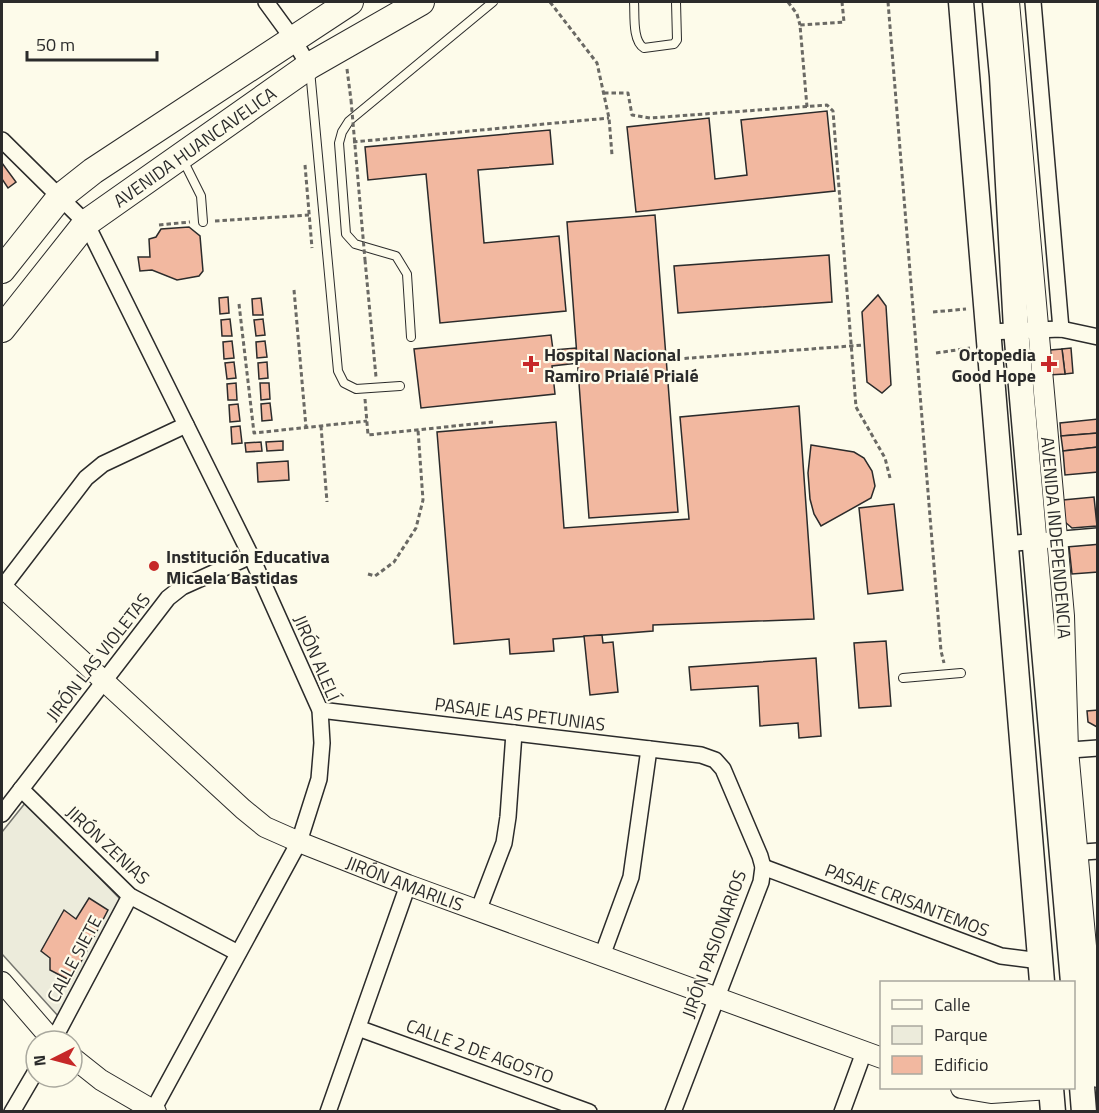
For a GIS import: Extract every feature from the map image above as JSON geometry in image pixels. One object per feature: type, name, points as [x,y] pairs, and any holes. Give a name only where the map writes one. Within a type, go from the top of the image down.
[{"type":"highway","name":"AVENIDA HUANCAVELICA","points":[[2,270],[60,197],[93,171],[350,2]]},
{"type":"highway","name":"AVENIDA HUANCAVELICA","points":[[2,329],[86,223],[309,66],[422,2]]},
{"type":"highway","points":[[180,114],[190,150]]},
{"type":"main road","points":[[961,2],[1041,972]]},
{"type":"main road","name":"AVENIDA INDEPENDENCIA","points":[[995,2],[1046,540],[1070,853],[1073,981]]},
{"type":"main road","name":"AVENIDA INDEPENDENCIA","points":[[1075,993],[1093,1072],[1084,1112]]},
{"type":"street","points":[[266,2],[309,66]]},
{"type":"street","name":"AVENIDA INDEPENDENCIA","points":[[1009,2],[1027,329]]},
{"type":"street","points":[[1033,2],[1061,328]]},
{"type":"street","name":"JIRÓN ALELÍ","points":[[2,140],[86,223],[251,556],[320,710],[322,743],[319,779],[299,842],[153,1111]]},
{"type":"street","points":[[988,332],[1061,328],[1098,337]]},
{"type":"street","points":[[2,587],[86,478],[103,464],[186,425]]},
{"type":"street","points":[[1005,544],[1098,536]]},
{"type":"street","name":"JIRÓN LAS VIOLETAS","points":[[2,814],[168,598],[182,587],[251,556]]},
{"type":"street","name":"JIRÓN AMARILIS","points":[[2,587],[265,827],[408,885],[873,1055]]},
{"type":"street","name":"PASAJE LAS PETUNIAS","points":[[320,710],[701,755],[716,760]]},
{"type":"street","points":[[478,911],[504,843],[514,733]]},
{"type":"street","points":[[1061,751],[1098,748]]},
{"type":"street","points":[[602,956],[631,877],[649,749]]},
{"type":"street","name":"JIRÓN PASIONARIOS","points":[[673,1112],[761,882],[763,867],[723,769],[716,760]]},
{"type":"street","name":"JIRÓN ZENIAS","points":[[21,789],[130,896],[238,953]]},
{"type":"street","points":[[1070,853],[1098,851]]},
{"type":"street","name":"AVENIDA INDEPENDENCIA","points":[[1070,853],[1093,1072]]},
{"type":"street","name":"PASAJE CRISANTEMOS","points":[[763,867],[1041,972]]},
{"type":"street","points":[[328,1112],[408,885]]},
{"type":"street","name":"CALLE SIETE","points":[[59,1029],[130,896]]},
{"type":"street","points":[[2,982],[43,1029]]},
{"type":"street","name":"CALLE 2 DE AGOSTO","points":[[358,1028],[589,1112]]},
{"type":"street","points":[[842,1112],[873,1055]]},
{"type":"street","points":[[84,1067],[101,1080],[153,1111]]},
{"type":"street","points":[[12,1112],[25,1089]]},
{"type":"street","points":[[967,1089],[991,1093],[1052,1096]]},
{"type":"lane","points":[[411,337],[407,274],[396,256],[355,244],[346,234],[339,143],[342,132],[349,121],[493,2]]},
{"type":"lane","points":[[634,2],[637,40],[644,48],[674,44],[677,40],[676,2]]},
{"type":"lane","points":[[309,66],[338,371],[344,383],[356,389],[400,386]]},
{"type":"lane","points":[[190,150],[201,196],[203,222]]},
{"type":"lane","points":[[903,678],[961,673]]},
{"type":"path","points":[[550,2],[597,63],[609,118],[612,155]]},
{"type":"path","points":[[788,2],[797,14],[800,25],[807,107]]},
{"type":"path","points":[[800,25],[844,22],[842,2]]},
{"type":"path","points":[[888,2],[941,651],[946,674]]},
{"type":"path","points":[[345,45],[377,387]]},
{"type":"path","points":[[604,93],[628,93],[632,115],[650,118],[827,105],[833,111],[856,406],[885,458],[890,478]]},
{"type":"path","points":[[339,143],[609,118]]},
{"type":"path","points":[[159,225],[309,215]]},
{"type":"path","points":[[294,290],[306,427]]},
{"type":"path","points":[[239,303],[254,433],[367,421]]},
{"type":"path","points":[[933,312],[968,309]]},
{"type":"path","points":[[677,359],[864,345]]},
{"type":"path","points":[[936,353],[970,348]]},
{"type":"path","points":[[364,388],[368,435],[493,422]]},
{"type":"path","points":[[321,426],[327,502]]},
{"type":"path","points":[[368,574],[375,576],[394,562],[416,528],[423,500],[418,430]]},
{"type":"green space","points":[[26,802],[120,899],[59,1017],[2,954],[2,832]]},
{"type":"building","points":[[827,111],[835,191],[636,212],[627,127],[709,118],[715,179],[747,175],[741,120]]},
{"type":"building","points":[[550,130],[553,164],[478,170],[484,243],[559,236],[566,311],[440,323],[426,174],[368,180],[365,147]]},
{"type":"building","points":[[2,163],[16,182],[8,188],[2,179]]},
{"type":"building","points":[[655,215],[678,512],[589,518],[567,222]]},
{"type":"building","points":[[189,227],[200,236],[203,271],[199,276],[177,280],[152,270],[140,271],[138,257],[150,257],[149,239],[156,237],[161,229]]},
{"type":"building","points":[[829,255],[832,302],[678,313],[674,266]]},
{"type":"building","points":[[878,295],[886,306],[891,385],[882,393],[867,382],[862,312]]},
{"type":"building","points":[[228,297],[229,313],[220,314],[219,298]]},
{"type":"building","points":[[261,298],[263,315],[253,315],[252,299]]},
{"type":"building","points":[[230,319],[232,336],[222,336],[221,320]]},
{"type":"building","points":[[263,319],[265,335],[256,336],[254,320]]},
{"type":"building","points":[[551,335],[553,350],[576,348],[578,363],[552,366],[555,394],[421,408],[414,349]]},
{"type":"building","points":[[232,341],[234,358],[224,359],[223,342]]},
{"type":"building","points":[[265,341],[267,357],[257,358],[256,342]]},
{"type":"building","points":[[1071,348],[1073,373],[1065,374],[1062,349]]},
{"type":"building","points":[[1062,349],[1065,374],[1048,375],[1050,350]]},
{"type":"building","points":[[234,362],[236,378],[227,379],[225,363]]},
{"type":"building","points":[[267,362],[268,378],[259,379],[258,363]]},
{"type":"building","points":[[236,383],[237,400],[228,400],[227,384]]},
{"type":"building","points":[[260,383],[269,383],[270,399],[261,400]]},
{"type":"building","points":[[270,403],[272,420],[262,421],[261,404]]},
{"type":"building","points":[[238,404],[240,421],[230,422],[229,405]]},
{"type":"building","points":[[799,406],[814,619],[653,625],[653,631],[553,639],[554,651],[510,654],[509,639],[454,644],[437,432],[556,422],[564,528],[689,519],[680,417]]},
{"type":"building","points":[[1098,419],[1098,433],[1061,436],[1060,423]]},
{"type":"building","points":[[240,426],[242,443],[232,444],[231,427]]},
{"type":"building","points":[[1098,433],[1098,447],[1063,451],[1061,436]]},
{"type":"building","points":[[283,441],[283,450],[267,451],[266,442]]},
{"type":"building","points":[[261,442],[262,451],[246,452],[245,443]]},
{"type":"building","points":[[811,445],[854,452],[864,458],[872,471],[875,486],[871,498],[821,526],[814,514],[810,499],[808,473]]},
{"type":"building","points":[[1098,447],[1098,472],[1065,475],[1063,451]]},
{"type":"building","points":[[288,461],[289,480],[258,482],[257,463]]},
{"type":"building","points":[[1094,497],[1097,526],[1072,528],[1065,522],[1063,500]]},
{"type":"building","points":[[894,504],[903,590],[868,594],[859,508]]},
{"type":"building","points":[[1098,544],[1098,572],[1072,574],[1069,546]]},
{"type":"building","points":[[602,635],[603,643],[613,642],[618,692],[590,695],[584,636]]},
{"type":"building","points":[[886,641],[891,706],[859,708],[854,643]]},
{"type":"building","points":[[816,658],[821,736],[799,738],[798,723],[760,726],[758,686],[691,690],[689,667]]},
{"type":"building","points":[[1098,710],[1097,727],[1088,722],[1087,711]]},
{"type":"building","points":[[89,898],[108,910],[71,981],[50,970],[50,958],[41,951],[64,910],[76,919]]},
{"type":"place","name":"Hospital Nacional Ramiro Prialé Prialé","points":[[531,364]]},
{"type":"place","name":"Ortopedia Good Hope","points":[[1049,364]]},
{"type":"place","name":"Institución Educativa Micaela Bastidas","points":[[154,566]]}]
